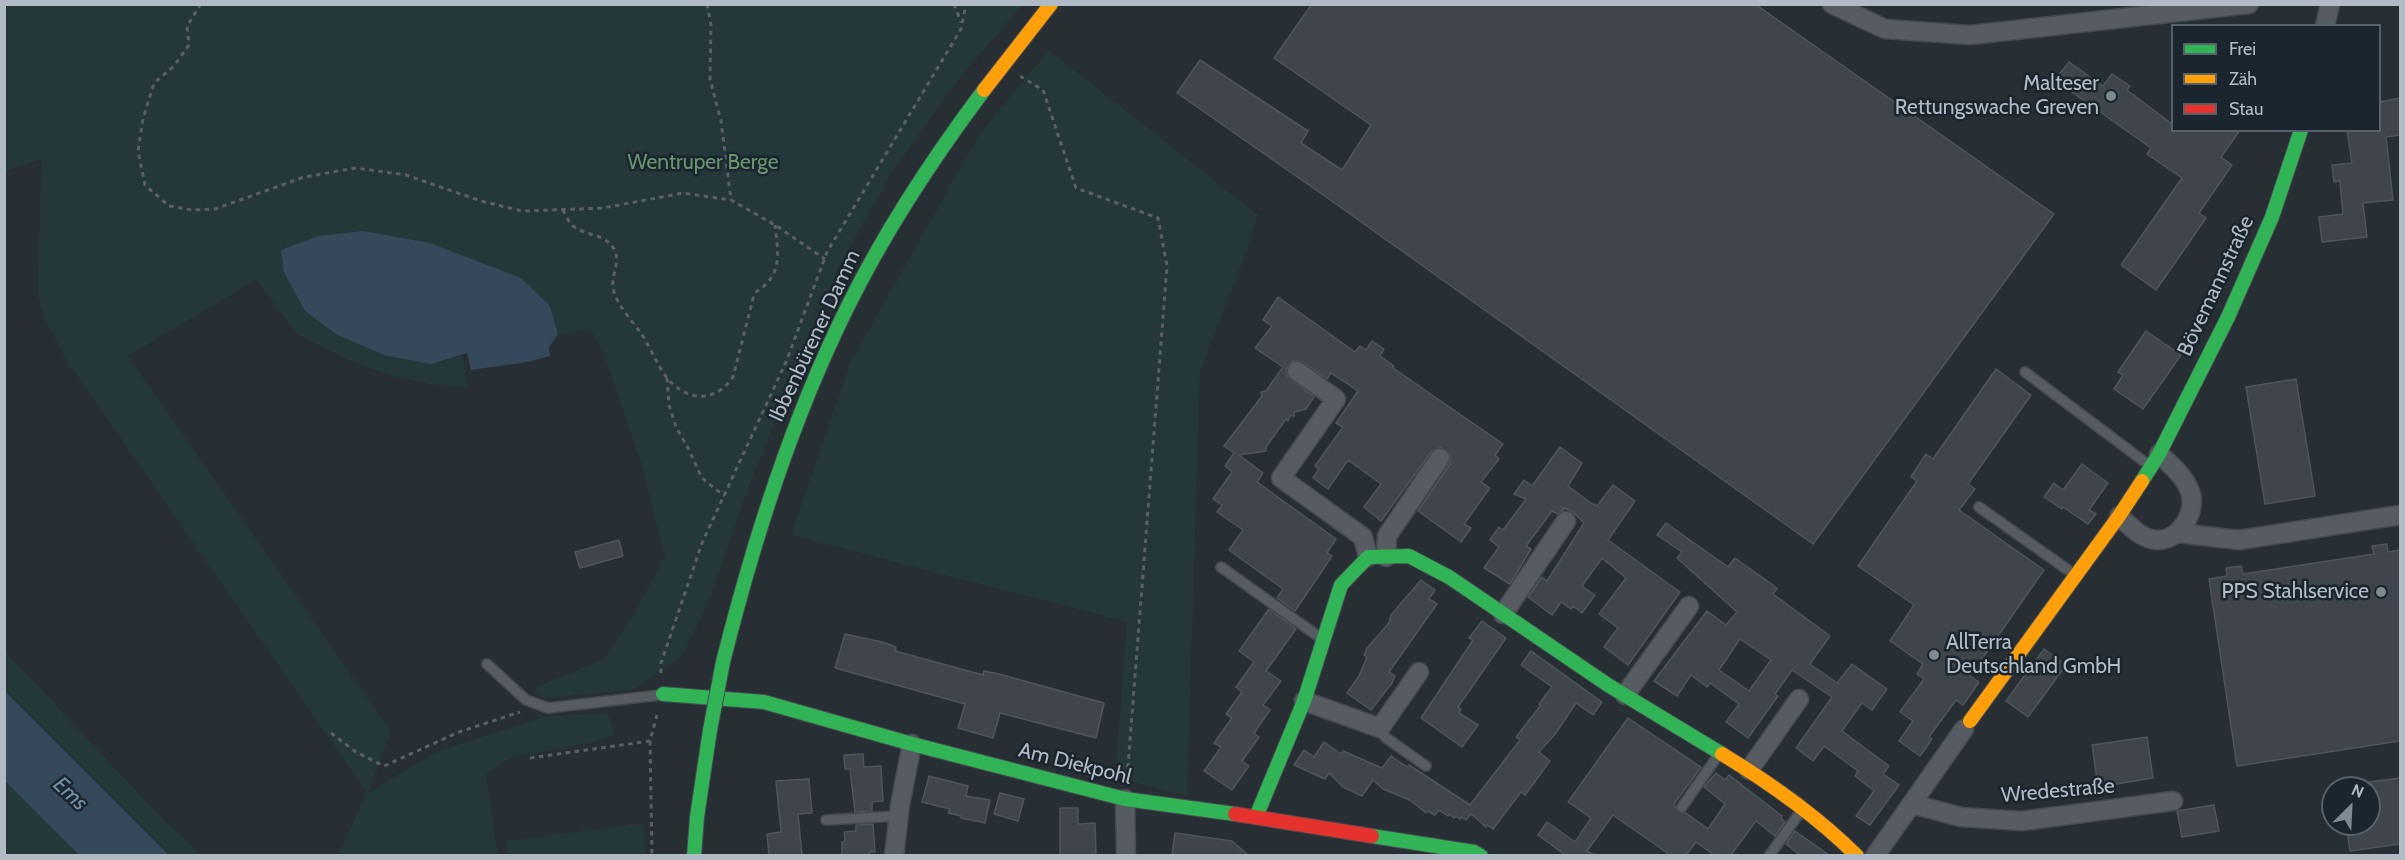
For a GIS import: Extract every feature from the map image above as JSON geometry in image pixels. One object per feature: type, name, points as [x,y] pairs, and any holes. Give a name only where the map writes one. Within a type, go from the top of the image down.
[{"type":"street","name":"Ibbenbürener Damm","points":[[694,855],[697,816],[723,662],[739,594],[790,438],[828,349],[868,270],[910,196],[967,112],[1051,4]]},
{"type":"street","points":[[1832,4],[1885,29],[1970,35],[2249,4]]},
{"type":"street","points":[[2325,24],[2330,4]]},
{"type":"street","name":"Bövemannstraße","points":[[1967,725],[2119,516],[2155,460],[2233,307],[2272,218],[2300,132]]},
{"type":"street","points":[[1297,371],[1336,399],[1281,478],[1363,537],[1377,557]]},
{"type":"street","points":[[1256,817],[1304,701],[1341,585],[1377,557],[1387,536],[1440,458]]},
{"type":"street","points":[[2119,516],[2142,536],[2156,540],[2178,533],[2190,513],[2192,501],[2189,489],[2174,468],[2155,460]]},
{"type":"street","points":[[2178,533],[2239,540],[2400,515]]},
{"type":"street","points":[[1503,614],[1566,521]]},
{"type":"street","points":[[1377,557],[1409,556],[1449,577],[1624,695],[1749,770],[1833,832],[1857,855]]},
{"type":"street","points":[[1624,695],[1689,606]]},
{"type":"street","points":[[1304,701],[1380,728],[1419,672]]},
{"type":"street","name":"Am Diekpohl","points":[[663,694],[764,702],[912,744],[1125,799],[1256,817],[1482,855]]},
{"type":"street","points":[[1749,770],[1799,699]]},
{"type":"street","points":[[1875,855],[1967,725]]},
{"type":"street","points":[[894,855],[898,816],[912,744]]},
{"type":"street","points":[[1125,799],[1126,855]]},
{"type":"street","name":"Wredestraße","points":[[1912,804],[1961,817],[2022,821],[2172,801]]},
{"type":"lane","points":[[2025,372],[2155,460]]},
{"type":"lane","points":[[1979,507],[2076,575]]},
{"type":"lane","points":[[1221,567],[1324,640]]},
{"type":"lane","points":[[487,664],[526,700],[548,708],[663,694]]},
{"type":"lane","points":[[1380,728],[1384,737],[1426,766]]},
{"type":"lane","points":[[1682,807],[1720,752]]},
{"type":"lane","points":[[1769,855],[1802,809]]},
{"type":"lane","points":[[826,820],[898,816]]},
{"type":"path","points":[[201,4],[187,26],[189,45],[174,66],[154,83],[143,119],[138,151],[146,185],[169,206],[192,210],[215,209],[304,177],[356,168],[406,176],[481,201],[522,211],[603,208],[683,193],[731,200],[776,225],[825,259]]},
{"type":"path","points":[[707,4],[711,25],[710,79],[721,121],[731,200]]},
{"type":"path","points":[[954,4],[962,24]]},
{"type":"path","points":[[652,855],[650,741],[663,694],[660,663],[702,543],[786,362],[825,259],[961,29],[966,4]]},
{"type":"path","points":[[1002,65],[1043,90],[1076,188],[1158,218],[1167,266],[1125,799]]},
{"type":"path","points":[[563,210],[574,228],[602,238],[616,253],[613,288],[620,303],[644,337],[655,361],[667,378],[678,388],[701,398],[715,395],[728,385],[733,377],[754,295],[765,285],[779,264],[776,225]]},
{"type":"path","points":[[667,378],[669,405],[676,427],[702,478],[724,496]]},
{"type":"path","points":[[331,733],[356,752],[384,766],[459,732],[511,714],[548,708]]},
{"type":"path","points":[[530,758],[650,741]]},
{"type":"green space","name":"Wentruper Berge","points":[[4,5],[1022,5],[961,76],[891,173],[838,269],[748,488],[710,598],[683,655],[633,690],[543,698],[532,689],[604,659],[634,613],[665,557],[642,466],[605,357],[591,330],[558,334],[550,306],[431,364],[463,355],[467,388],[434,385],[393,376],[353,362],[297,334],[256,280],[128,356],[391,732],[368,793],[436,752],[546,716],[608,714],[614,734],[594,742],[512,757],[486,774],[498,856],[338,855],[367,793],[65,358],[45,319],[38,297],[41,159],[5,171]]},
{"type":"green space","points":[[1049,50],[1258,215],[1200,372],[1187,796],[1115,777],[1127,622],[791,535],[851,361],[981,132]]},
{"type":"green space","points":[[4,650],[156,812],[201,855],[169,855],[5,691]]},
{"type":"green space","points":[[4,781],[79,855],[5,855]]},
{"type":"green space","points":[[644,823],[645,855],[508,855],[506,841]]},
{"type":"water","points":[[363,231],[430,243],[521,278],[550,306],[558,334],[549,347],[550,356],[528,362],[471,370],[467,353],[431,364],[384,355],[336,334],[305,311],[284,272],[281,250],[319,236]]},
{"type":"water","name":"Ems","points":[[5,691],[169,855],[79,855],[5,781]]},
{"type":"building","points":[[1312,4],[1755,4],[2054,214],[1813,544],[1177,93],[1200,60],[1308,131],[1301,143],[1342,170],[1371,125],[1274,58]]},
{"type":"building","points":[[2069,62],[2103,86],[2112,74],[2130,86],[2127,90],[2171,123],[2171,132],[2239,132],[2221,157],[2232,165],[2199,213],[2206,218],[2156,290],[2121,265],[2182,178],[2147,154],[2151,148],[2055,80]]},
{"type":"building","points":[[2400,98],[2400,135],[2386,137],[2393,200],[2363,203],[2367,237],[2322,242],[2319,217],[2343,214],[2340,181],[2334,182],[2332,165],[2352,163],[2347,132],[2381,132],[2381,102]]},
{"type":"building","points":[[1278,297],[1355,352],[1360,346],[1366,350],[1372,341],[1384,349],[1380,356],[1394,366],[1393,368],[1503,444],[1495,455],[1499,459],[1481,482],[1490,488],[1464,524],[1471,528],[1461,542],[1418,511],[1450,464],[1450,454],[1441,447],[1431,452],[1381,521],[1364,507],[1381,484],[1348,460],[1328,489],[1313,478],[1319,469],[1315,466],[1343,427],[1336,423],[1358,391],[1331,373],[1327,379],[1303,362],[1292,361],[1286,369],[1287,376],[1314,397],[1306,409],[1294,412],[1294,416],[1290,416],[1288,421],[1286,419],[1266,447],[1266,451],[1239,455],[1263,473],[1257,482],[1336,539],[1327,553],[1332,556],[1295,611],[1277,598],[1283,589],[1229,550],[1243,530],[1217,512],[1222,505],[1213,499],[1232,472],[1225,466],[1234,453],[1224,446],[1262,396],[1261,392],[1266,391],[1283,367],[1255,348],[1272,326],[1263,320]]},
{"type":"building","points":[[2146,331],[2181,355],[2143,409],[2114,389],[2123,375],[2118,372]]},
{"type":"building","points":[[1996,369],[2031,395],[1968,484],[1975,489],[1959,510],[2044,570],[1970,676],[1979,682],[1963,705],[1956,700],[1929,737],[1932,739],[1920,756],[1899,741],[1913,721],[1900,712],[1924,679],[1917,674],[1923,664],[1890,641],[1914,605],[1858,566],[1917,481],[1911,477],[1926,454],[1933,459]]},
{"type":"building","points":[[2296,379],[2315,496],[2265,504],[2246,387]]},
{"type":"building","points":[[1560,447],[1582,463],[1568,486],[1591,503],[1597,506],[1613,485],[1635,501],[1608,540],[1680,592],[1628,665],[1604,647],[1618,628],[1599,614],[1626,578],[1602,558],[1582,586],[1595,595],[1582,613],[1573,606],[1571,609],[1561,602],[1552,615],[1528,597],[1542,577],[1547,581],[1584,523],[1572,511],[1561,507],[1564,509],[1558,514],[1552,511],[1526,546],[1531,549],[1510,584],[1484,568],[1499,547],[1490,540],[1499,527],[1503,530],[1526,499],[1514,494],[1524,480],[1532,486]]},
{"type":"building","points":[[2082,464],[2108,483],[2089,510],[2096,514],[2088,524],[2044,497],[2054,483],[2063,490]]},
{"type":"building","points":[[1666,523],[1728,567],[1735,558],[1777,588],[1773,594],[1830,636],[1810,664],[1837,683],[1852,664],[1887,689],[1872,710],[1862,703],[1842,731],[1889,766],[1883,774],[1899,785],[1870,825],[1856,816],[1874,791],[1855,776],[1858,771],[1824,746],[1813,761],[1796,748],[1832,697],[1792,670],[1775,694],[1778,696],[1748,738],[1726,722],[1739,704],[1710,683],[1707,687],[1691,675],[1677,696],[1654,681],[1707,611],[1726,625],[1737,612],[1677,558],[1682,552],[1657,535]],"holes":[[[1740,639],[1771,660],[1749,691],[1719,670]]]},
{"type":"building","points":[[619,540],[623,556],[580,568],[575,552]]},
{"type":"building","points":[[2387,544],[2388,552],[2400,550],[2400,741],[2237,766],[2209,579],[2227,576],[2226,568],[2241,566],[2243,574],[2374,554],[2372,546]]},
{"type":"building","points":[[1421,580],[1435,590],[1429,599],[1437,604],[1389,672],[1395,676],[1392,683],[1371,710],[1347,693],[1359,676],[1367,657],[1364,655],[1367,648]]},
{"type":"building","points":[[1269,609],[1296,629],[1266,671],[1281,681],[1263,705],[1270,710],[1254,733],[1259,737],[1242,761],[1249,766],[1232,790],[1204,771],[1221,747],[1214,743],[1232,718],[1226,714],[1242,692],[1236,687],[1254,662],[1239,651]]},
{"type":"building","points":[[1482,621],[1506,638],[1458,707],[1461,709],[1459,713],[1478,725],[1462,747],[1421,718],[1473,640],[1469,638]]},
{"type":"building","points":[[845,634],[882,642],[896,647],[895,651],[983,675],[984,671],[999,674],[1104,703],[1096,738],[1000,713],[993,738],[958,728],[965,704],[835,668]]},
{"type":"building","points":[[2044,649],[2066,665],[2028,717],[2006,701]]},
{"type":"building","points":[[1531,651],[1602,702],[1593,715],[1576,703],[1556,733],[1539,752],[1550,761],[1525,795],[1521,792],[1493,829],[1487,825],[1486,827],[1471,814],[1466,820],[1456,816],[1454,818],[1449,814],[1448,816],[1439,810],[1435,815],[1428,811],[1426,813],[1410,800],[1383,789],[1373,780],[1362,796],[1343,787],[1329,773],[1325,779],[1294,765],[1304,750],[1314,757],[1324,742],[1341,754],[1343,751],[1382,768],[1391,756],[1407,767],[1409,765],[1470,805],[1520,740],[1516,737],[1552,687],[1521,665]]},
{"type":"building","points":[[1628,718],[1701,767],[1674,804],[1678,812],[1686,813],[1708,829],[1725,804],[1704,787],[1716,773],[1725,780],[1729,775],[1782,816],[1785,822],[1775,836],[1756,821],[1731,855],[1714,855],[1696,842],[1686,855],[1670,855],[1613,815],[1587,851],[1594,855],[1565,855],[1538,835],[1547,822],[1575,842],[1591,818],[1568,802]]},
{"type":"building","points":[[2147,737],[2153,778],[2098,787],[2092,745]]},
{"type":"building","points":[[863,754],[864,767],[881,766],[883,801],[872,802],[872,811],[855,812],[850,769],[845,769],[844,755]]},
{"type":"building","points":[[929,776],[968,786],[966,796],[990,800],[985,823],[961,818],[961,816],[948,813],[950,809],[922,802]]},
{"type":"building","points":[[2400,778],[2400,844],[2350,851],[2348,836],[2381,836],[2381,780]]},
{"type":"building","points":[[809,779],[812,813],[798,814],[802,855],[769,855],[767,834],[781,832],[776,781]]},
{"type":"building","points":[[1000,793],[1024,799],[1018,821],[994,814]]},
{"type":"building","points":[[2214,805],[2219,831],[2182,837],[2177,811]]},
{"type":"building","points":[[1060,808],[1078,808],[1078,824],[1095,823],[1096,855],[1060,855]]},
{"type":"building","points":[[873,824],[875,852],[869,852],[870,855],[842,855],[844,832],[856,831],[856,825]]},
{"type":"building","points":[[1795,831],[1829,855],[1800,855],[1786,844]]},
{"type":"building","points":[[1175,833],[1232,841],[1248,855],[1172,855]]},
{"type":"traffic: fast","points":[[723,662],[761,525],[776,480],[828,349],[863,277],[894,222],[984,90]]},
{"type":"traffic: fast","points":[[2142,481],[2159,454],[2228,317],[2272,217],[2300,132]]},
{"type":"traffic: fast","points":[[1256,817],[1304,701],[1341,585],[1368,557],[1409,556],[1449,577],[1608,685],[1722,754]]},
{"type":"traffic: fast","points":[[710,730],[723,662]]},
{"type":"traffic: fast","points":[[663,694],[764,702],[912,744],[1125,799],[1235,814]]},
{"type":"traffic: fast","points":[[694,856],[697,817],[710,730]]},
{"type":"traffic: fast","points":[[1372,836],[1474,852],[1481,856]]},
{"type":"traffic: slow","points":[[984,90],[1051,4]]},
{"type":"traffic: slow","points":[[1970,721],[2142,481]]},
{"type":"traffic: slow","points":[[1722,754],[1792,801],[1826,827],[1857,856]]},
{"type":"traffic: jam","points":[[1235,814],[1372,836]]},
{"type":"place","name":"Malteser Rettungswache Greven","points":[[2111,96]]},
{"type":"place","name":"PPS Stahlservice","points":[[2381,592]]},
{"type":"place","name":"AllTerra Deutschland GmbH","points":[[1934,655]]}]
